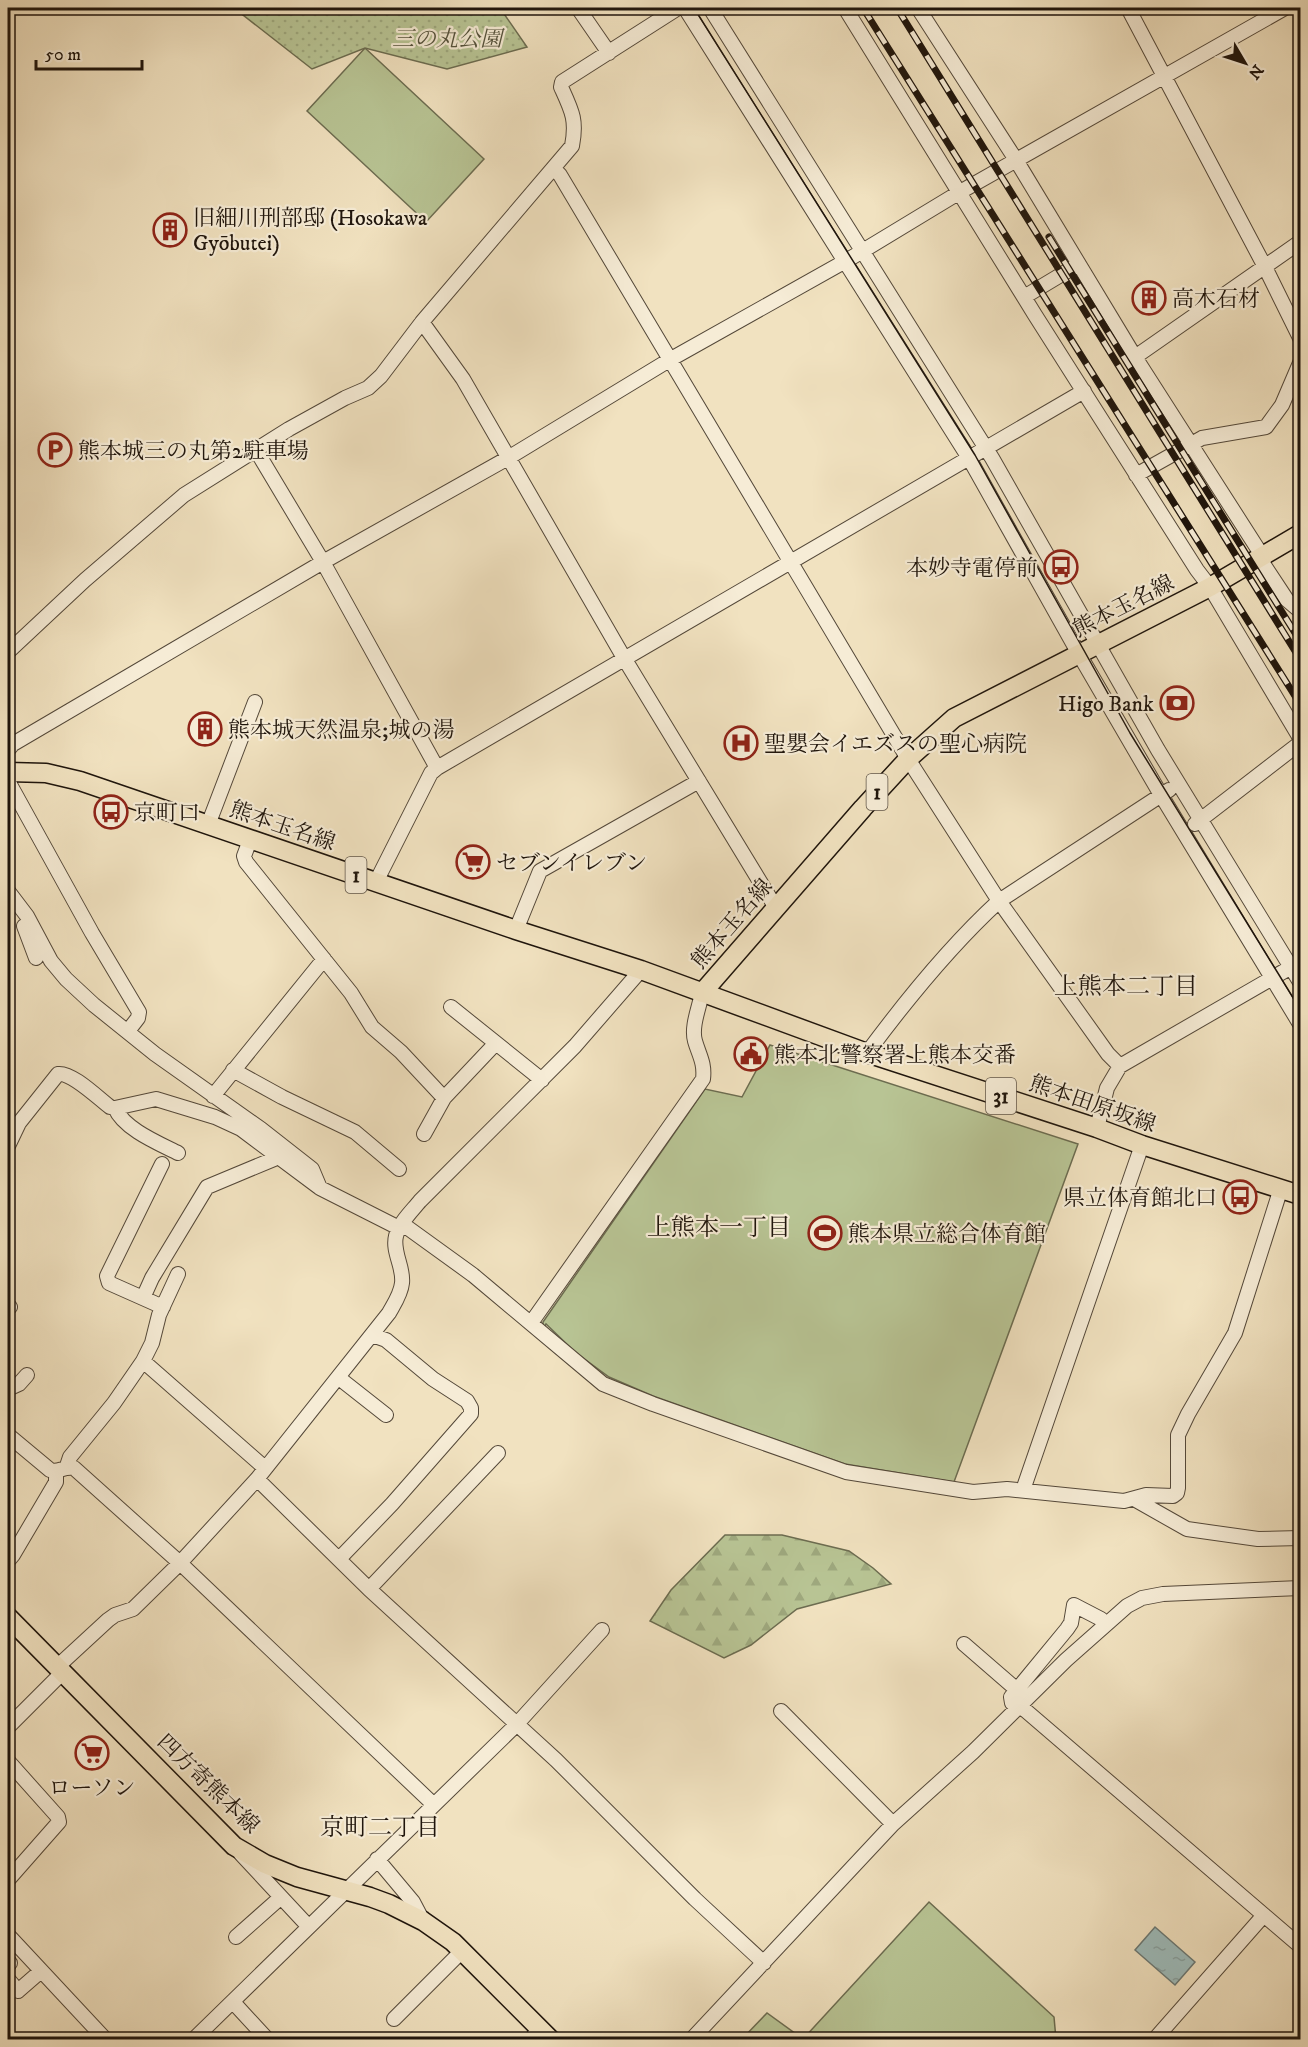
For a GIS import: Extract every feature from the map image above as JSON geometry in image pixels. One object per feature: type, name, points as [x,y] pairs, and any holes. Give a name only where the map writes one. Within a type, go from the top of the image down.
[{"type":"main road","name":"熊本玉名線","points":[[8,772],[46,773],[80,781],[516,930],[641,970],[702,993],[863,808],[908,759],[954,718],[1210,587],[1300,534]]},
{"type":"main road","name":"熊本田原坂線","points":[[702,993],[867,1053],[1300,1195]]},
{"type":"main road","name":"四方寄熊本線","points":[[8,1617],[234,1846],[265,1864],[297,1877],[389,1904],[423,1921],[453,1942],[540,2036]]},
{"type":"street","points":[[578,8],[609,53]]},
{"type":"street","points":[[8,652],[85,580],[184,495],[345,398],[368,388],[381,376],[422,322],[572,146],[574,116],[561,87],[565,80],[678,8]]},
{"type":"street","points":[[685,8],[969,458],[1161,795],[1300,1024]]},
{"type":"street","points":[[710,8],[986,448],[1178,784],[1296,965],[1300,982]]},
{"type":"street","points":[[845,8],[1136,475],[1210,587],[1300,738]]},
{"type":"street","points":[[918,8],[1016,160],[1135,357],[1300,621]]},
{"type":"street","points":[[1128,8],[1300,338]]},
{"type":"street","points":[[8,750],[13,744],[323,562],[508,458],[671,359],[844,262],[960,192],[1164,75],[1285,8]]},
{"type":"street","points":[[554,169],[671,359],[908,759],[999,901],[1108,1054],[1120,1066]]},
{"type":"street","points":[[1135,357],[1300,242]]},
{"type":"street","points":[[1024,297],[1078,264]]},
{"type":"street","points":[[422,322],[463,379],[624,658],[776,908]]},
{"type":"street","points":[[1136,475],[1202,438],[1266,427],[1282,405],[1300,363]]},
{"type":"street","points":[[376,882],[431,773],[437,768],[1084,391]]},
{"type":"street","points":[[256,450],[323,562],[437,768]]},
{"type":"street","points":[[1287,600],[1300,611]]},
{"type":"street","points":[[208,825],[255,702]]},
{"type":"street","points":[[1183,832],[1300,743]]},
{"type":"street","points":[[8,781],[92,933],[139,1012],[138,1018],[128,1031]]},
{"type":"street","points":[[516,930],[540,872],[699,781]]},
{"type":"street","points":[[867,1053],[903,1004],[983,915],[999,901],[1178,784]]},
{"type":"street","points":[[250,840],[244,856],[246,862],[351,993],[372,1027],[401,1052],[444,1098]]},
{"type":"street","points":[[12,896],[27,916],[51,962],[94,1005],[155,1054],[261,1129],[312,1169],[320,1188]]},
{"type":"street","points":[[12,896],[36,958]]},
{"type":"street","points":[[213,1096],[324,959]]},
{"type":"street","points":[[1097,1128],[1107,1088],[1120,1066],[1296,965]]},
{"type":"street","points":[[8,1727],[108,1620],[133,1610],[180,1563],[261,1474],[389,1313],[403,1280],[395,1249],[395,1238],[399,1228],[420,1201],[575,1046],[641,970]]},
{"type":"street","points":[[531,1323],[703,1079],[704,1066],[695,1042],[694,1031],[702,993]]},
{"type":"street","points":[[451,1007],[542,1080]]},
{"type":"street","points":[[424,1134],[444,1098],[496,1044]]},
{"type":"street","points":[[233,1070],[354,1132],[399,1169]]},
{"type":"street","points":[[8,1146],[19,1123],[58,1074],[63,1073],[74,1079],[110,1107],[115,1108],[156,1099],[164,1100],[241,1129],[320,1188],[399,1228],[408,1228],[473,1275],[603,1384],[612,1389],[846,1472],[962,1491],[1023,1490],[1124,1501],[1146,1495],[1173,1496],[1177,1493],[1178,1435],[1235,1333],[1281,1188]]},
{"type":"street","points":[[115,1108],[118,1114],[139,1132],[178,1153]]},
{"type":"street","points":[[1023,1490],[1142,1145]]},
{"type":"street","points":[[143,1298],[152,1278],[207,1186],[274,1159],[278,1155]]},
{"type":"street","points":[[162,1164],[107,1276],[109,1282],[163,1307]]},
{"type":"street","points":[[8,1561],[56,1482],[61,1469],[114,1403],[143,1361],[178,1274]]},
{"type":"street","points":[[339,1559],[400,1496],[471,1414],[471,1408],[466,1401],[433,1379],[386,1340],[372,1335]]},
{"type":"street","points":[[143,1361],[261,1474],[369,1589],[556,1760],[695,1899],[764,1963]]},
{"type":"street","points":[[8,1389],[19,1384],[27,1375]]},
{"type":"street","points":[[339,1378],[386,1415]]},
{"type":"street","points":[[8,1435],[50,1470],[74,1468],[180,1563],[433,1804]]},
{"type":"street","points":[[369,1589],[498,1453]]},
{"type":"street","points":[[1134,1499],[1186,1529],[1258,1539],[1300,1538]]},
{"type":"street","points":[[691,2040],[893,1824],[1105,1624],[1127,1606],[1142,1598],[1163,1594],[1300,1588]]},
{"type":"street","points":[[1105,1624],[1101,1619],[1074,1605],[1071,1623],[1011,1700],[1263,1915],[1299,1941]]},
{"type":"street","points":[[193,2040],[516,1725],[602,1630]]},
{"type":"street","points":[[964,1644],[1017,1690]]},
{"type":"street","points":[[781,1711],[893,1824]]},
{"type":"street","points":[[8,1761],[58,1817],[59,1822],[8,1880]]},
{"type":"street","points":[[234,1846],[309,1928]]},
{"type":"street","points":[[377,1859],[413,1902],[423,1921]]},
{"type":"street","points":[[236,1937],[280,1898]]},
{"type":"street","points":[[1154,2040],[1263,1915]]},
{"type":"street","points":[[8,1935],[106,2040]]},
{"type":"street","points":[[394,2019],[462,1951]]},
{"type":"street","points":[[8,1979],[18,1991],[41,1971]]},
{"type":"street","points":[[233,2002],[268,2040]]},
{"type":"green space","name":"三の丸公園","points":[[234,8],[500,8],[527,47],[447,69],[365,48],[312,69]]},
{"type":"green space","points":[[365,48],[484,159],[426,222],[307,111]]},
{"type":"green space","name":"熊本県立総合体育館","points":[[770,1045],[1078,1144],[954,1482],[845,1464],[653,1396],[609,1377],[575,1352],[546,1324],[543,1329],[543,1322],[705,1089],[742,1097]]},
{"type":"green space","points":[[725,1535],[782,1535],[849,1551],[891,1584],[797,1609],[751,1645],[724,1658],[650,1621],[671,1590]]},
{"type":"green space","points":[[929,1902],[1054,2017],[1056,2039],[803,2039]]},
{"type":"green space","points":[[767,2013],[803,2039],[742,2039]]},
{"type":"water","points":[[1155,1927],[1195,1962],[1175,1985],[1135,1950]]},
{"type":"tram line","points":[[694,8],[975,455],[1130,733],[1300,1009]]},
{"type":"railway","points":[[863,8],[1300,704]]},
{"type":"railway","points":[[897,8],[1300,659]]},
{"type":"railway","points":[[1049,237],[1300,641]]},
{"type":"place","name":"旧細川刑部邸 (Hosokawa Gyōbutei)","points":[[170,230]]},
{"type":"place","name":"高木石材","points":[[1149,298]]},
{"type":"place","name":"熊本城三の丸第2駐車場","points":[[55,450]]},
{"type":"place","name":"本妙寺電停前","points":[[1061,567]]},
{"type":"place","name":"Higo Bank","points":[[1177,703]]},
{"type":"place","name":"熊本城天然温泉;城の湯","points":[[205,729]]},
{"type":"place","name":"聖嬰会イエズスの聖心病院","points":[[741,743]]},
{"type":"place","name":"京町口","points":[[111,812]]},
{"type":"place","name":"セブンイレブン","points":[[473,862]]},
{"type":"place","name":"熊本北警察署上熊本交番","points":[[751,1054]]},
{"type":"place","name":"県立体育館北口","points":[[1240,1197]]},
{"type":"place","name":"熊本県立総合体育館","points":[[825,1233]]},
{"type":"place","name":"ローソン","points":[[92,1753]]},
{"type":"district","name":"上熊本二丁目","points":[[1126,986]]},
{"type":"district","name":"上熊本一丁目","points":[[719,1227]]},
{"type":"district","name":"京町二丁目","points":[[380,1827]]}]
